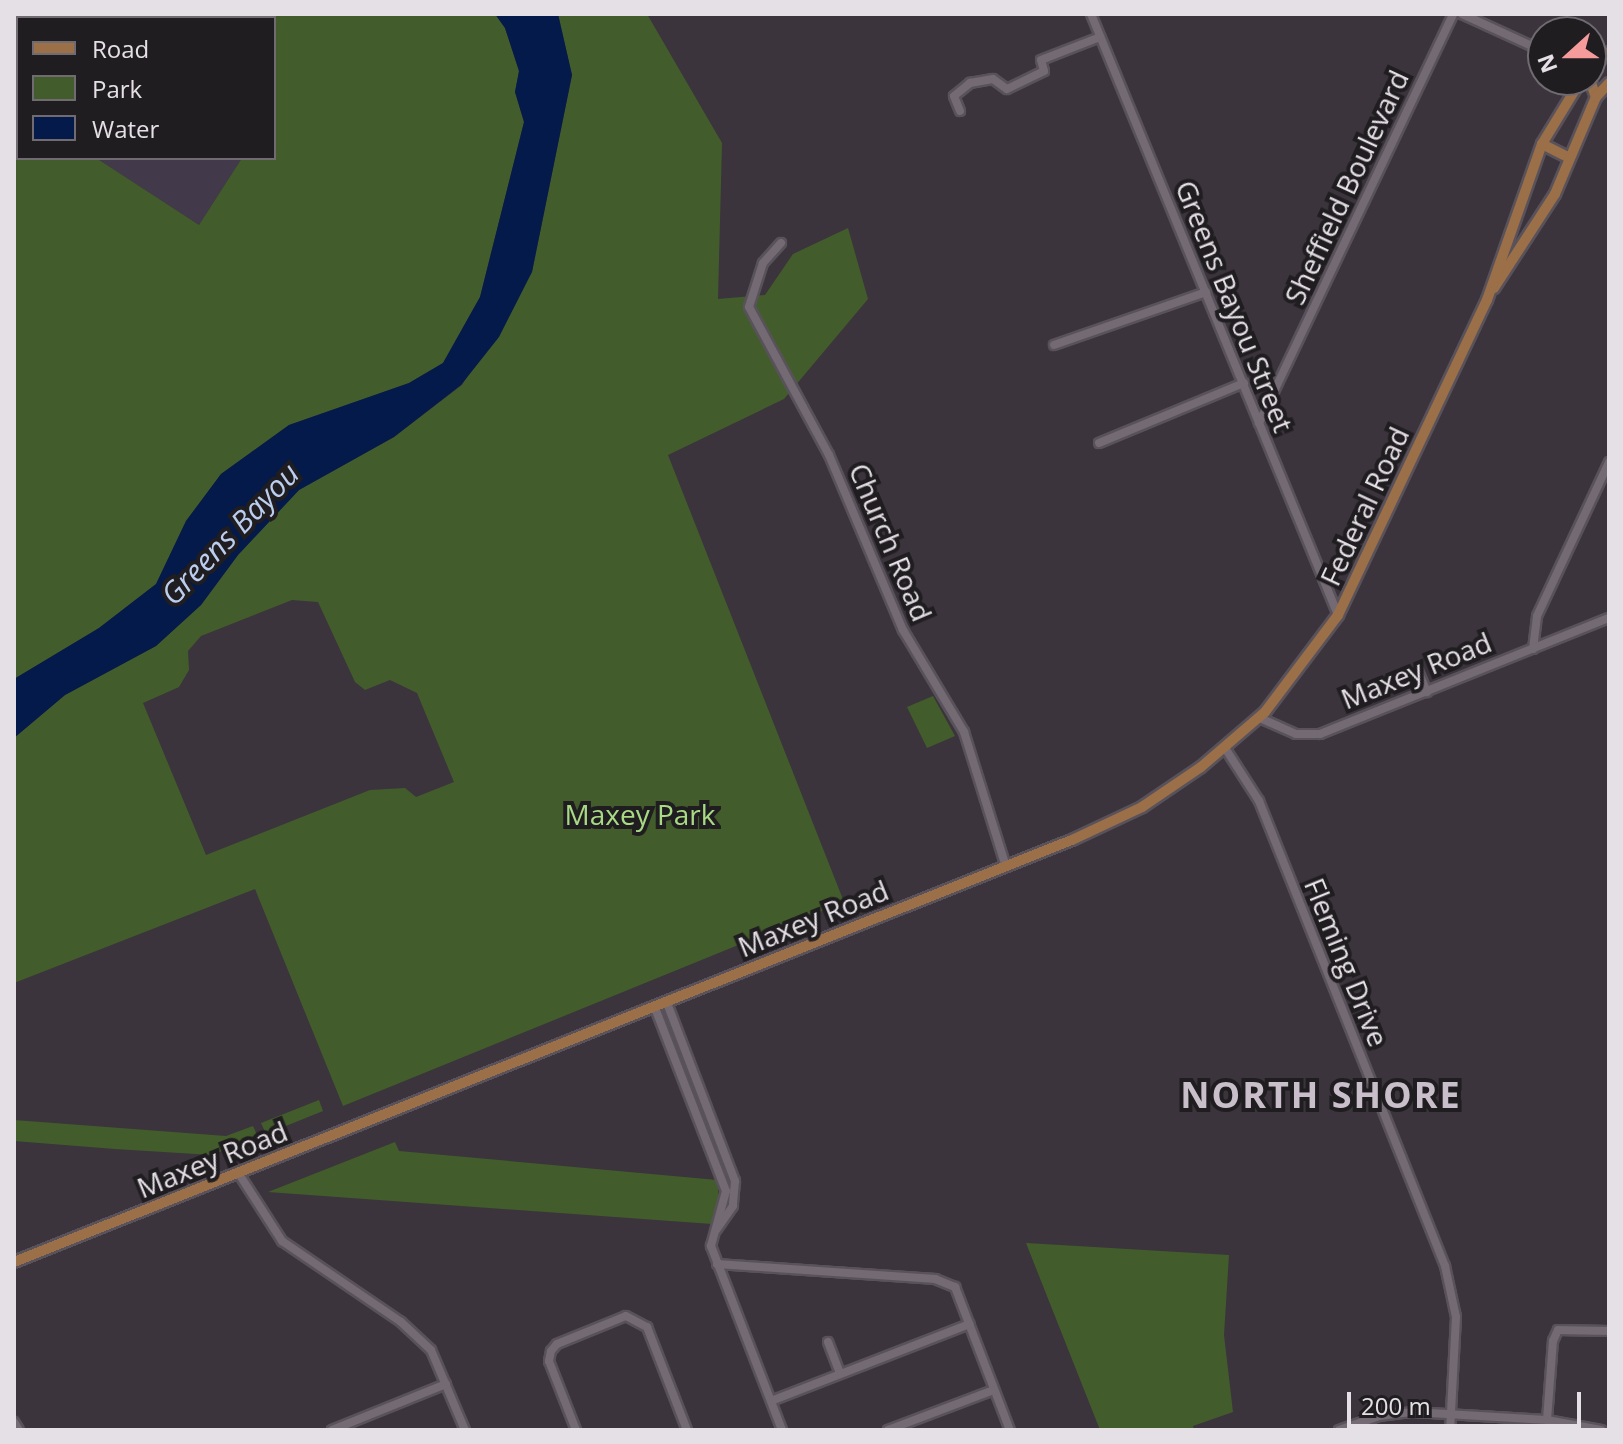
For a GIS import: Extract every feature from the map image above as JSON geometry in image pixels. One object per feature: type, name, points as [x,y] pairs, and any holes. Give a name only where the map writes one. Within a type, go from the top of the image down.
[{"type":"main road","name":"Federal Road","points":[[1260,718],[1338,615],[1487,300],[1529,235],[1570,158],[1596,97],[1608,85]]},
{"type":"main road","name":"Federal Road","points":[[1487,300],[1510,226],[1542,144],[1569,96]]},
{"type":"main road","points":[[1542,144],[1570,158]]},
{"type":"main road","points":[[1510,226],[1529,235]]},
{"type":"main road","name":"Maxey Road","points":[[14,1262],[1121,819],[1225,748],[1260,718]]},
{"type":"street","name":"Greens Bayou Street","points":[[1091,14],[1338,615]]},
{"type":"street","name":"Sheffield Boulevard","points":[[1259,423],[1453,14]]},
{"type":"street","points":[[1462,14],[1527,44]]},
{"type":"street","points":[[960,111],[954,96],[970,83],[993,79],[1007,89],[1044,71],[1041,60],[1100,37]]},
{"type":"street","name":"Church Road","points":[[781,243],[763,263],[749,307],[829,455],[903,630],[964,732],[1006,867]]},
{"type":"street","points":[[1054,345],[1206,292]]},
{"type":"street","points":[[1099,443],[1244,383]]},
{"type":"street","points":[[1533,649],[1537,616],[1609,462]]},
{"type":"street","name":"Maxey Road","points":[[1260,718],[1296,734],[1320,734],[1609,618]]},
{"type":"street","points":[[1418,671],[1427,692]]},
{"type":"street","name":"Fleming Drive","points":[[1225,748],[1259,801],[1445,1266],[1456,1317],[1450,1430]]},
{"type":"street","points":[[667,1003],[735,1181],[733,1206],[715,1231]]},
{"type":"street","points":[[655,1008],[726,1191],[711,1246],[782,1430]]},
{"type":"street","points":[[688,1094],[701,1089]]},
{"type":"street","points":[[239,1174],[282,1241],[401,1322],[431,1350],[465,1430]]},
{"type":"street","points":[[717,1264],[935,1279],[955,1287],[1010,1430]]},
{"type":"street","points":[[576,1430],[549,1361],[557,1344],[626,1316],[639,1319],[687,1430]]},
{"type":"street","points":[[771,1401],[970,1324]]},
{"type":"street","points":[[1547,1420],[1553,1341],[1558,1330],[1609,1331]]},
{"type":"street","points":[[828,1342],[840,1374]]},
{"type":"street","points":[[332,1430],[353,1426],[446,1384]]},
{"type":"street","points":[[888,1430],[994,1390]]},
{"type":"street","points":[[1339,1430],[1391,1414],[1547,1420],[1601,1430]]},
{"type":"shaded area","points":[[14,14],[221,14],[16,16],[16,60]]},
{"type":"shaded area","points":[[99,160],[241,160],[199,225]]},
{"type":"green space","points":[[495,14],[505,28],[519,71],[515,92],[524,122],[480,297],[443,363],[409,383],[289,425],[221,474],[186,521],[156,584],[99,628],[14,679],[14,105],[16,160],[99,160],[199,225],[241,160],[276,160],[276,16],[220,16]]},
{"type":"green space","name":"Maxey Park","points":[[558,14],[647,14],[722,143],[718,299],[765,295],[793,254],[848,228],[868,299],[784,399],[668,455],[844,902],[343,1106],[255,889],[14,983],[14,738],[65,695],[156,646],[201,605],[238,555],[299,490],[394,437],[462,385],[532,272],[572,75]],"holes":[[[292,600],[318,602],[355,682],[365,690],[390,680],[417,693],[454,782],[416,797],[405,788],[370,790],[206,855],[143,703],[179,687],[189,670],[188,651],[201,636]]]},
{"type":"green space","points":[[933,696],[955,736],[927,748],[907,707]]},
{"type":"green space","points":[[319,1100],[323,1111],[266,1134],[261,1123]]},
{"type":"green space","points":[[14,1120],[226,1136],[253,1126],[258,1137],[212,1155],[115,1149],[14,1141]]},
{"type":"green space","points":[[395,1142],[399,1151],[717,1180],[720,1206],[712,1224],[268,1192]]},
{"type":"green space","points":[[1026,1243],[1229,1255],[1224,1335],[1233,1412],[1193,1426],[1194,1430],[1100,1430]]},
{"type":"water","name":"Greens Bayou","points":[[495,14],[558,14],[572,75],[532,272],[499,337],[461,385],[394,437],[299,490],[238,555],[201,605],[156,646],[65,695],[14,738],[14,679],[99,628],[156,584],[186,521],[221,474],[289,425],[409,383],[443,363],[480,297],[524,122],[515,92],[519,71],[505,28]]},
{"type":"district","name":"NORTH SHORE","points":[[1321,1095]]}]
